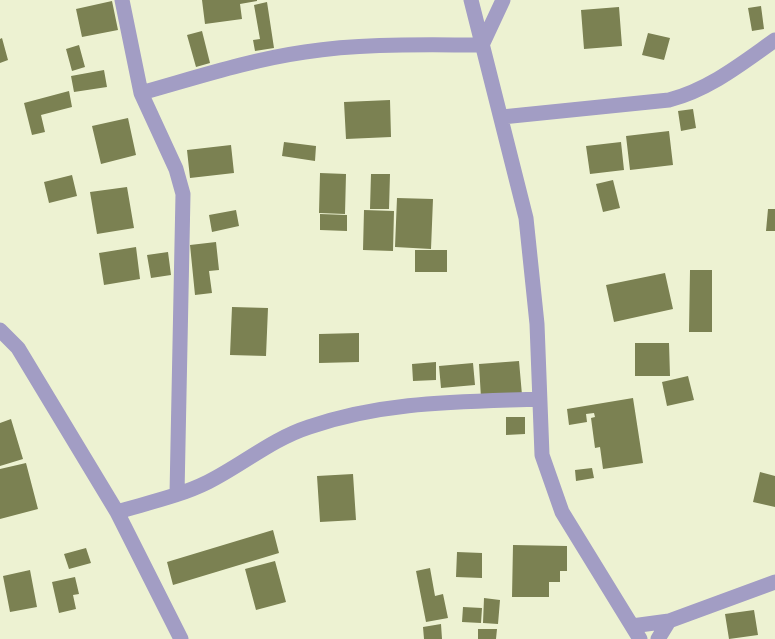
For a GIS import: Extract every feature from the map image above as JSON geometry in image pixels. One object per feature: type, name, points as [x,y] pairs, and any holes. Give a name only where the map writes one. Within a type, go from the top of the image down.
[{"type":"street","points":[[122,0],[141,93],[176,169],[183,194],[177,494]]},
{"type":"street","points":[[471,0],[526,218],[537,324],[542,455],[562,512],[636,633],[775,582]]},
{"type":"street","points":[[482,45],[503,0]]},
{"type":"street","points":[[502,117],[669,100],[692,94],[710,86],[775,40]]},
{"type":"street","points":[[141,93],[238,65],[305,52],[383,45],[482,45]]},
{"type":"street","points":[[0,330],[18,348],[117,512],[181,639]]},
{"type":"street","points":[[117,512],[207,483],[281,439],[308,427],[352,415],[405,404],[539,399]]},
{"type":"street","points":[[658,639],[669,621]]},
{"type":"building","points":[[202,0],[257,1],[240,4],[242,19],[205,24]]},
{"type":"building","points":[[112,1],[118,30],[82,37],[76,9]]},
{"type":"building","points":[[267,2],[274,48],[255,51],[253,40],[260,39],[254,5]]},
{"type":"building","points":[[761,6],[764,29],[752,31],[748,8]]},
{"type":"building","points":[[619,7],[622,46],[584,49],[581,10]]},
{"type":"building","points":[[202,31],[210,63],[196,67],[187,35]]},
{"type":"building","points":[[648,33],[670,38],[664,60],[642,55]]},
{"type":"building","points":[[2,38],[8,60],[0,63],[0,39]]},
{"type":"building","points":[[79,45],[85,67],[72,71],[66,49]]},
{"type":"building","points":[[104,70],[107,87],[74,92],[71,76]]},
{"type":"building","points":[[69,91],[72,107],[41,115],[45,132],[32,135],[24,103]]},
{"type":"building","points":[[390,100],[391,137],[346,139],[344,102]]},
{"type":"building","points":[[693,109],[696,128],[681,131],[678,111]]},
{"type":"building","points":[[128,118],[136,155],[101,164],[92,126]]},
{"type":"building","points":[[669,131],[673,165],[630,170],[626,136]]},
{"type":"building","points":[[284,142],[316,146],[315,161],[282,156]]},
{"type":"building","points":[[621,142],[624,170],[590,174],[586,146]]},
{"type":"building","points":[[231,145],[234,173],[190,178],[187,150]]},
{"type":"building","points":[[320,173],[346,174],[345,214],[319,213]]},
{"type":"building","points":[[371,174],[390,174],[389,209],[370,209]]},
{"type":"building","points":[[72,175],[77,196],[49,203],[44,182]]},
{"type":"building","points":[[613,180],[620,208],[603,212],[596,184]]},
{"type":"building","points":[[127,187],[134,228],[97,234],[90,192]]},
{"type":"building","points":[[397,198],[433,199],[431,249],[395,247]]},
{"type":"building","points":[[768,209],[775,209],[775,231],[766,231]]},
{"type":"building","points":[[236,210],[239,226],[212,232],[209,215]]},
{"type":"building","points":[[364,210],[394,211],[393,251],[363,250]]},
{"type":"building","points":[[320,214],[347,215],[347,231],[320,230]]},
{"type":"building","points":[[216,242],[219,270],[209,271],[212,293],[195,295],[190,245]]},
{"type":"building","points":[[136,247],[140,279],[104,285],[99,253]]},
{"type":"building","points":[[415,250],[447,250],[447,272],[415,272]]},
{"type":"building","points":[[168,252],[171,275],[151,278],[147,255]]},
{"type":"building","points":[[690,270],[712,270],[712,332],[689,332]]},
{"type":"building","points":[[665,273],[673,309],[614,322],[606,285]]},
{"type":"building","points":[[232,307],[268,308],[266,356],[230,355]]},
{"type":"building","points":[[359,333],[359,362],[319,363],[319,334]]},
{"type":"building","points":[[635,343],[669,343],[670,376],[635,376]]},
{"type":"building","points":[[519,361],[522,395],[481,398],[479,364]]},
{"type":"building","points":[[436,362],[436,380],[413,381],[412,364]]},
{"type":"building","points":[[473,363],[475,385],[441,388],[439,366]]},
{"type":"building","points":[[688,376],[694,400],[667,406],[662,382]]},
{"type":"building","points":[[633,398],[643,463],[603,469],[600,447],[595,448],[591,418],[595,417],[594,413],[586,414],[587,422],[569,425],[567,409]]},
{"type":"building","points":[[506,417],[525,417],[525,434],[506,435]]},
{"type":"building","points":[[11,419],[23,459],[0,466],[0,423]]},
{"type":"building","points":[[26,463],[38,509],[0,519],[0,469]]},
{"type":"building","points":[[592,468],[594,478],[576,481],[575,470]]},
{"type":"building","points":[[760,472],[775,476],[775,507],[753,502]]},
{"type":"building","points":[[353,474],[356,520],[320,522],[317,476]]},
{"type":"building","points":[[273,530],[279,553],[173,585],[167,562]]},
{"type":"building","points":[[513,545],[567,546],[567,571],[560,571],[560,582],[549,582],[549,597],[512,597]]},
{"type":"building","points":[[86,548],[91,563],[69,569],[64,554]]},
{"type":"building","points":[[457,552],[482,553],[482,578],[456,577]]},
{"type":"building","points":[[275,561],[286,602],[256,610],[245,569]]},
{"type":"building","points":[[430,568],[435,596],[443,594],[448,618],[426,622],[416,571]]},
{"type":"building","points":[[30,570],[37,607],[10,612],[3,576]]},
{"type":"building","points":[[75,577],[79,594],[73,595],[76,609],[59,613],[52,582]]},
{"type":"building","points":[[484,598],[500,600],[498,624],[483,623]]},
{"type":"building","points":[[463,607],[482,608],[481,623],[462,622]]},
{"type":"building","points":[[754,610],[758,635],[729,639],[725,614]]},
{"type":"building","points":[[441,624],[442,639],[424,639],[423,627]]},
{"type":"building","points":[[478,629],[497,629],[496,639],[478,639]]}]
